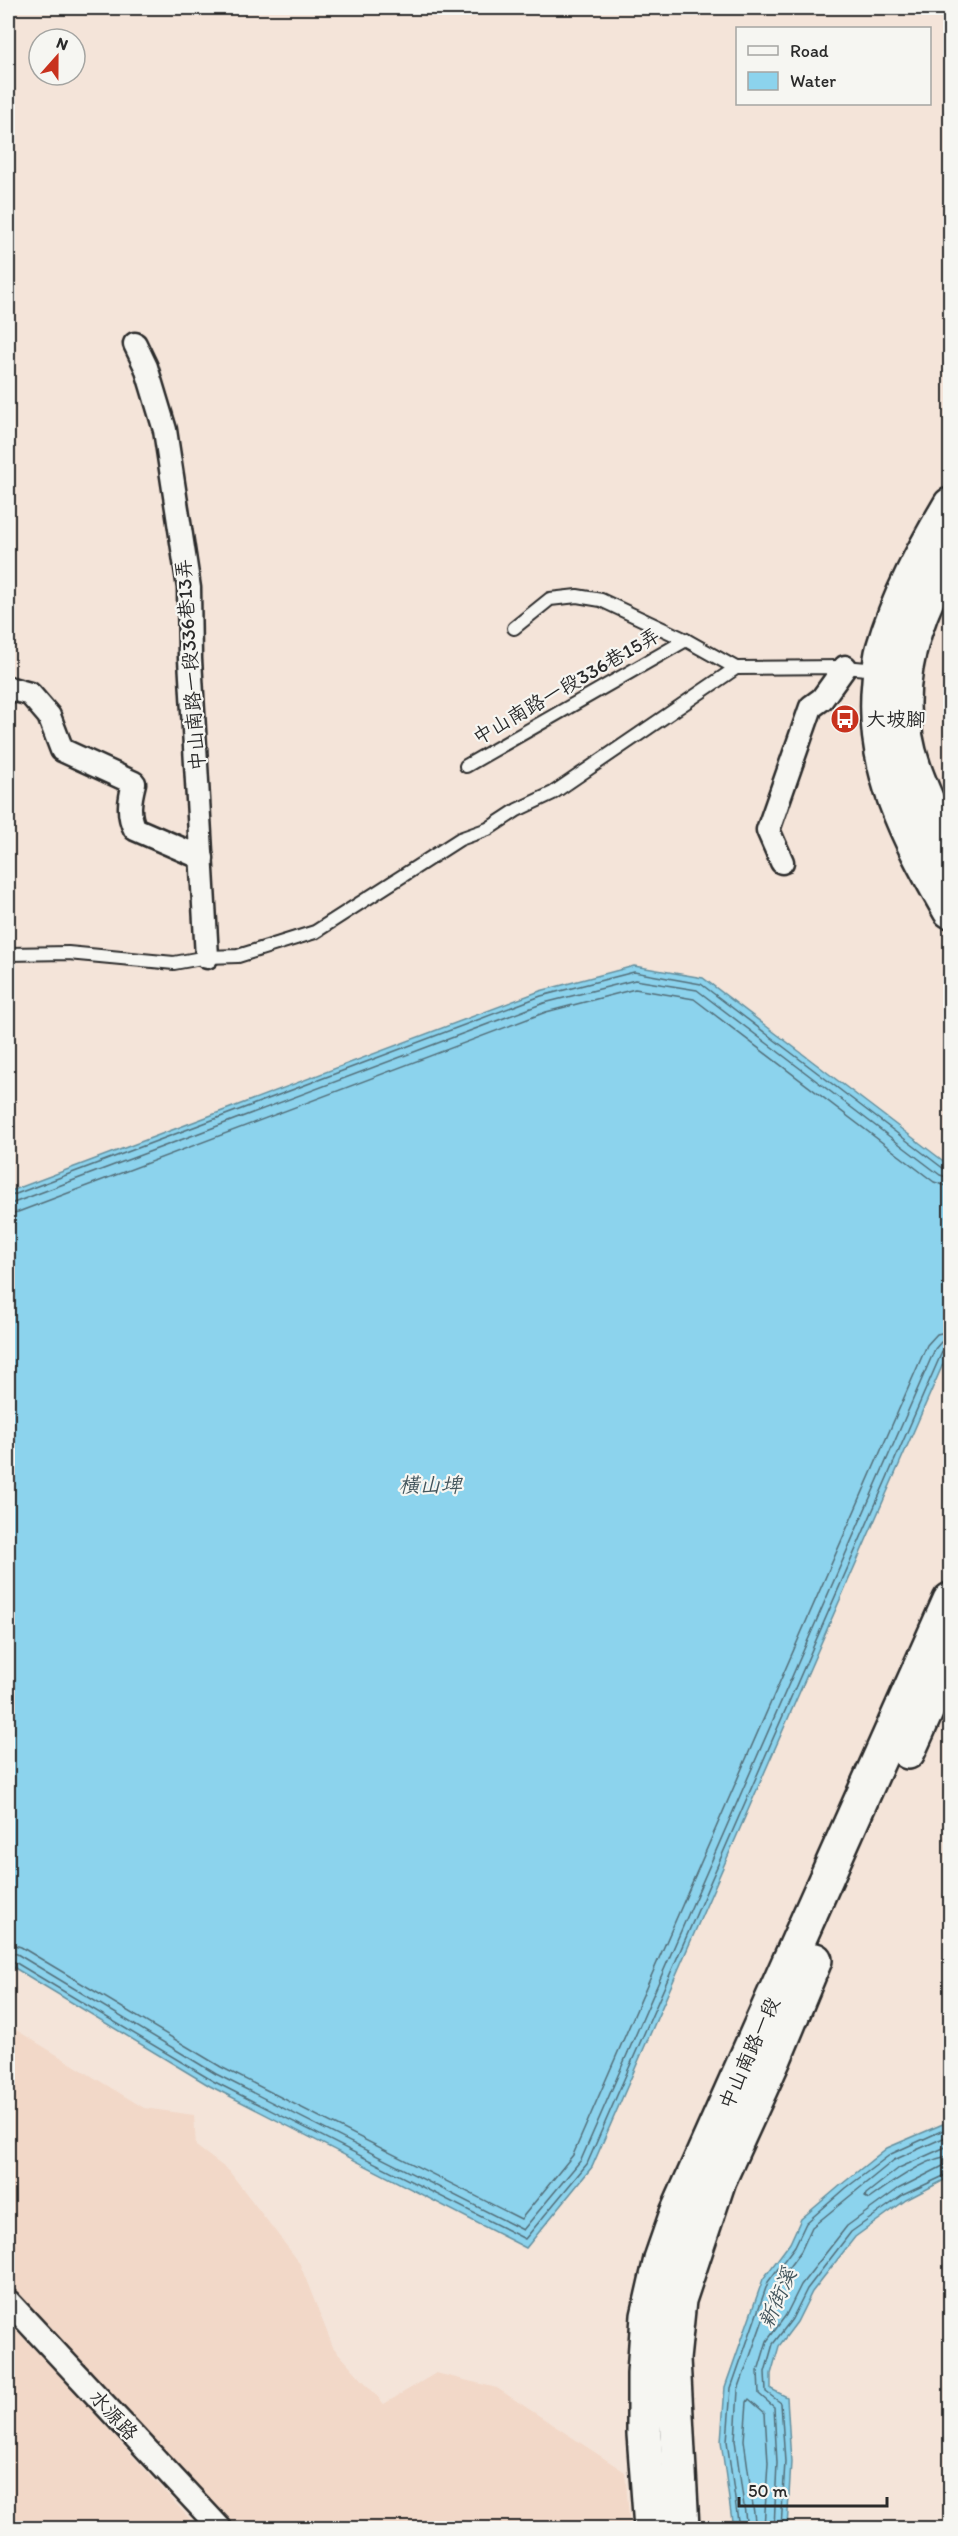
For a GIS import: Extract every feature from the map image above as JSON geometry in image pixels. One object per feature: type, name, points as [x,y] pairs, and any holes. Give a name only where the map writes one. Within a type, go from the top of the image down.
[{"type":"main road","points":[[951,505],[921,555],[898,605],[882,652],[903,686],[906,735],[914,767],[951,852]]},
{"type":"main road","points":[[951,555],[938,576],[893,671],[877,696],[879,744],[889,786],[904,826],[951,910]]},
{"type":"main road","name":"中山南路一段","points":[[651,2529],[644,2434],[644,2373],[648,2316],[661,2259],[677,2213],[951,1600]]},
{"type":"main road","name":"中山南路一段","points":[[682,2529],[673,2359],[679,2301],[718,2180],[774,2059],[834,1914],[951,1658]]},
{"type":"street","name":"中山南路一段336巷13弄","points":[[135,344],[146,367],[165,430],[189,588],[190,659],[207,957]]},
{"type":"street","points":[[782,862],[768,830],[811,707],[822,699],[845,668]]},
{"type":"street","points":[[8,688],[30,694],[49,716],[62,750],[134,783],[130,800],[131,820],[135,829],[202,858]]},
{"type":"street","name":"水源路","points":[[8,2301],[220,2529]]},
{"type":"lane","points":[[514,628],[550,599],[577,596],[601,600],[686,640],[736,668],[845,668],[893,671]]},
{"type":"lane","name":"中山南路一段336巷15弄","points":[[466,766],[686,640]]},
{"type":"lane","points":[[8,954],[68,953],[174,963],[207,957],[238,956],[315,932],[460,839],[488,829],[517,810],[553,793],[736,668]]},
{"type":"shaded area","points":[[8,2025],[144,2108],[194,2115],[196,2146],[229,2171],[299,2262],[333,2347],[384,2404],[436,2373],[497,2388],[625,2472],[630,2528],[233,2528],[8,2288]]},
{"type":"shaded area","points":[[8,2322],[64,2380],[198,2528],[8,2528]]},
{"type":"water","name":"橫山埤","points":[[634,966],[703,978],[950,1166],[950,1348],[592,2167],[526,2248],[210,2086],[8,1964],[8,1192],[540,991]]},
{"type":"water","name":"新街溪","points":[[950,2121],[950,2177],[906,2200],[855,2237],[812,2292],[797,2322],[779,2346],[771,2374],[771,2389],[787,2397],[791,2462],[787,2528],[733,2528],[721,2441],[725,2387],[763,2279],[790,2243],[801,2219],[842,2184],[887,2148]]},
{"type":"place","name":"大坡腳","points":[[845,719]]}]
